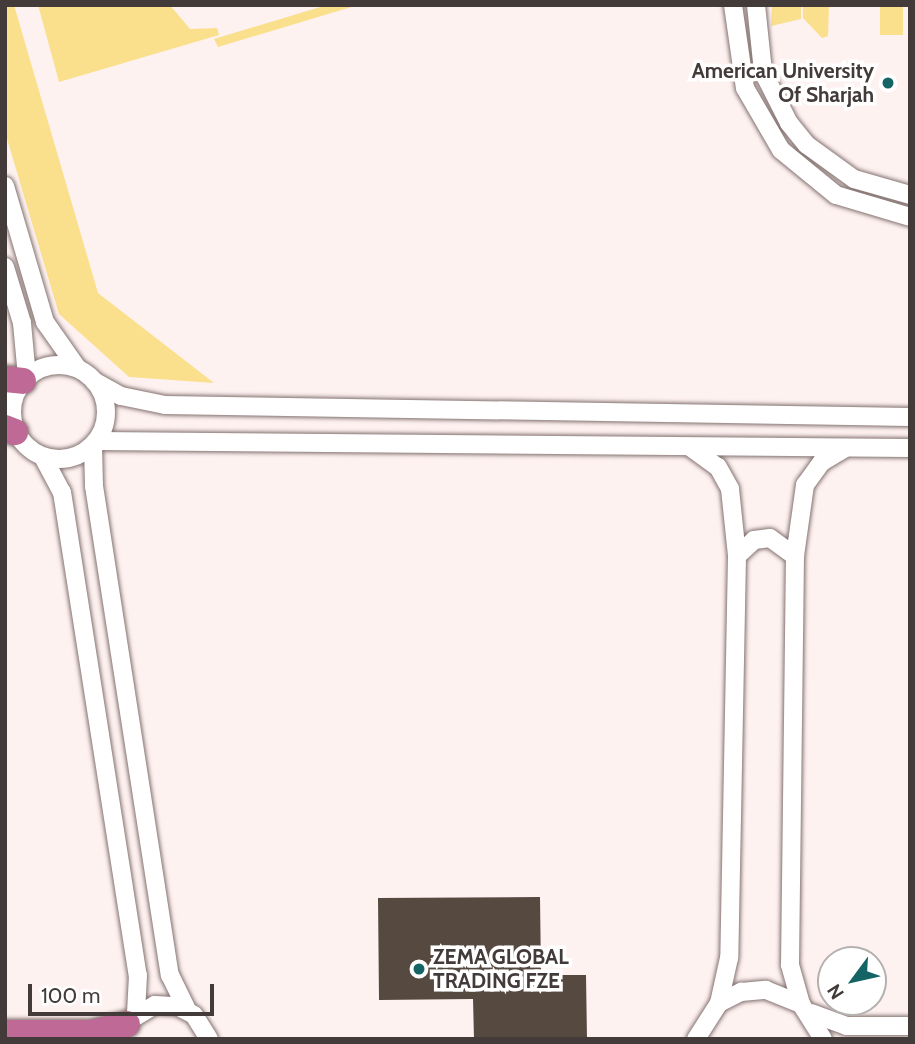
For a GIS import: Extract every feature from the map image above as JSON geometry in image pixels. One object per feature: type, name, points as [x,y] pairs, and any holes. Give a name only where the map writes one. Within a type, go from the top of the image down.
[{"type":"highway","points":[[5,1032],[91,1033],[128,1026]]},
{"type":"street","points":[[733,5],[744,88],[780,149],[836,195],[910,217]]},
{"type":"street","points":[[756,5],[763,72],[789,123],[838,169],[881,189],[910,195]]},
{"type":"street","points":[[5,186],[45,322],[78,369],[121,396],[165,405],[910,417]]},
{"type":"street","points":[[5,267],[22,323],[18,379],[11,409],[10,430],[43,457],[62,492],[138,975],[128,1026]]},
{"type":"street","points":[[18,379],[57,365],[78,369]]},
{"type":"street","points":[[94,381],[106,406],[95,443],[94,486],[170,975],[187,1010],[209,1039]]},
{"type":"street","points":[[43,457],[70,458],[95,443],[910,448]]},
{"type":"street","points":[[687,446],[709,458],[725,478],[733,502],[737,556],[729,958],[719,1003],[696,1039]]},
{"type":"street","points":[[823,1039],[804,1007],[790,965],[795,556],[805,485],[822,461],[847,447]]},
{"type":"street","points":[[737,556],[754,540],[770,538],[795,556]]},
{"type":"street","points":[[719,1003],[741,992],[766,990],[846,1026],[910,1026]]},
{"type":"street","points":[[128,1026],[166,1004],[187,1010]]},
{"type":"shaded area","points":[[5,5],[14,5],[98,293],[214,383],[129,377],[59,314],[5,132]]},
{"type":"shaded area","points":[[38,5],[170,5],[190,29],[217,28],[219,35],[59,82]]},
{"type":"shaded area","points":[[327,5],[358,5],[218,47],[214,39]]},
{"type":"shaded area","points":[[772,5],[801,5],[801,19],[771,26]]},
{"type":"shaded area","points":[[803,5],[829,5],[828,36],[822,38],[803,18]]},
{"type":"shaded area","points":[[880,5],[903,5],[903,35],[880,35]]},
{"type":"building","points":[[540,897],[541,975],[586,975],[587,1039],[474,1039],[473,999],[379,1000],[378,898]]},
{"type":"place","name":"American University Of Sharjah","points":[[888,83]]},
{"type":"place","name":"ZEMA GLOBAL TRADING FZE","points":[[419,969]]}]
